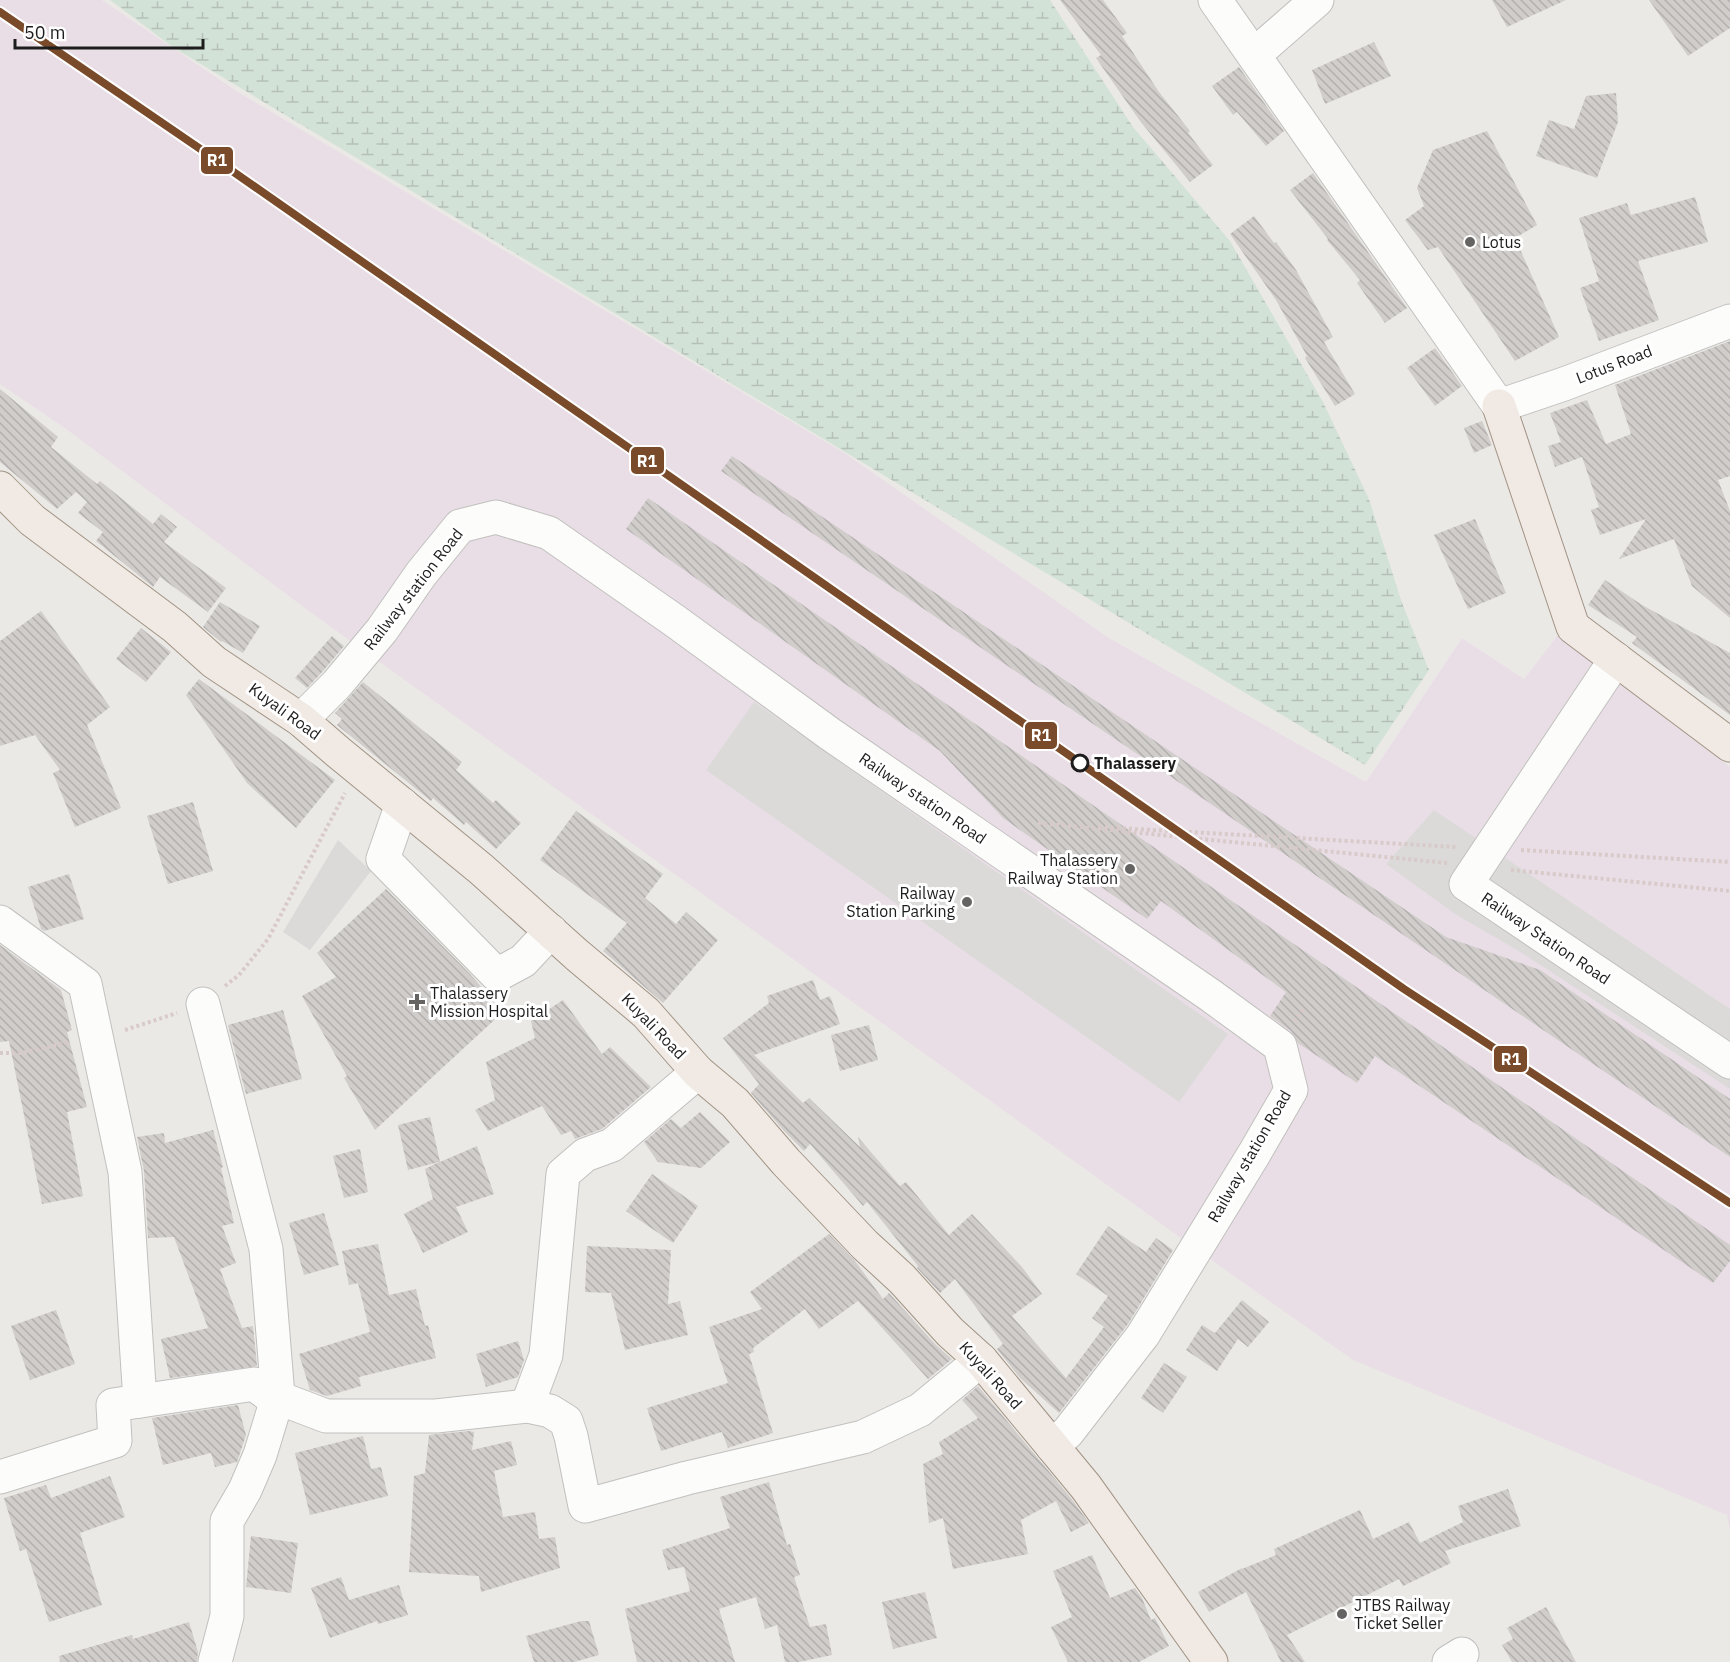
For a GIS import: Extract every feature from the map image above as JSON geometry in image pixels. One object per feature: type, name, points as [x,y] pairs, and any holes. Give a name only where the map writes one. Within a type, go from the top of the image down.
[{"type":"main road","points":[[1498,406],[1573,627],[1730,745]]},
{"type":"main road","name":"Kuyali Road","points":[[0,488],[33,520],[175,627],[214,662],[301,720],[481,869],[646,1013],[698,1072],[735,1102],[786,1162],[865,1245],[902,1280],[950,1332],[981,1360],[1086,1487],[1211,1662]]},
{"type":"street","points":[[1215,0],[1498,406]]},
{"type":"street","points":[[1254,56],[1317,0]]},
{"type":"street","name":"Lotus Road","points":[[1498,406],[1564,384],[1730,321]]},
{"type":"street","name":"Railway station Road","points":[[301,720],[337,684],[382,630],[421,574],[460,526],[496,517],[549,533],[830,734],[1210,995],[1280,1046],[1291,1090],[1143,1335],[1068,1432],[1052,1446]]},
{"type":"street","name":"Railway Station Road","points":[[1616,659],[1467,884],[1730,1062]]},
{"type":"street","points":[[402,804],[383,860],[497,975],[523,961],[551,931]]},
{"type":"street","points":[[0,922],[85,984],[125,1172],[140,1401]]},
{"type":"street","points":[[203,1004],[266,1249],[278,1396],[260,1455],[245,1490],[227,1521],[227,1616],[215,1662]]},
{"type":"street","points":[[526,1406],[546,1355],[563,1174],[585,1155],[612,1145],[698,1072]]},
{"type":"street","points":[[0,1477],[115,1441],[113,1405],[254,1384],[266,1393],[326,1416],[436,1416],[526,1406],[550,1411],[566,1421],[585,1506],[687,1478],[862,1437],[920,1410],[981,1360]]},
{"type":"path","points":[[0,1053],[22,1053],[124,1030],[203,1004],[239,975],[268,939],[358,768]]},
{"type":"path","points":[[1456,864],[1038,823],[1468,848]]},
{"type":"path","points":[[1515,850],[1730,862]]},
{"type":"path","points":[[1503,869],[1730,891]]},
{"type":"shaded area","points":[[0,0],[102,0],[238,92],[846,454],[1109,638],[1366,782],[1462,638],[1524,679],[1558,635],[1730,767],[1730,1532],[1727,1515],[1353,1360],[306,609],[66,429],[0,384]]},
{"type":"shaded area","name":"Railway Station Parking","points":[[754,702],[1228,1034],[1179,1102],[706,770]]},
{"type":"shaded area","points":[[1434,810],[1730,1009],[1730,1089],[1522,953],[1455,914],[1386,864]]},
{"type":"shaded area","points":[[338,840],[371,871],[310,950],[283,932]]},
{"type":"green space","points":[[110,0],[1050,0],[1133,127],[1230,241],[1323,402],[1369,499],[1402,603],[1429,670],[1365,765],[174,48]]},
{"type":"building","points":[[1060,0],[1103,0],[1127,33],[1122,36],[1159,92],[1213,165],[1190,182],[1140,121],[1096,58],[1101,55]]},
{"type":"building","points":[[1492,0],[1566,0],[1507,27]]},
{"type":"building","points":[[1649,0],[1730,0],[1730,28],[1688,56]]},
{"type":"building","points":[[1374,42],[1391,76],[1325,104],[1312,70]]},
{"type":"building","points":[[1239,67],[1284,131],[1266,146],[1237,112],[1233,115],[1212,86]]},
{"type":"building","points":[[1616,93],[1618,122],[1597,178],[1536,156],[1549,120],[1574,129],[1586,96]]},
{"type":"building","name":"Lotus","points":[[1487,131],[1537,225],[1515,238],[1559,337],[1515,361],[1438,247],[1428,250],[1405,220],[1424,206],[1417,188],[1433,150]]},
{"type":"building","points":[[1313,173],[1407,308],[1385,323],[1357,283],[1360,280],[1290,190]]},
{"type":"building","points":[[1695,197],[1708,242],[1638,261],[1659,320],[1599,341],[1580,288],[1599,281],[1579,218],[1627,203],[1631,215]]},
{"type":"building","points":[[1254,216],[1296,270],[1333,337],[1324,342],[1355,394],[1335,406],[1305,358],[1307,356],[1276,300],[1230,234]]},
{"type":"building","points":[[1730,341],[1730,476],[1718,480],[1730,511],[1730,618],[1692,586],[1674,539],[1619,559],[1646,519],[1600,535],[1591,510],[1599,507],[1582,457],[1555,467],[1548,446],[1561,442],[1550,413],[1587,400],[1606,444],[1631,434],[1615,385]]},
{"type":"building","points":[[1435,348],[1462,386],[1435,406],[1407,368]]},
{"type":"building","points":[[0,389],[58,437],[51,447],[97,484],[100,481],[153,524],[161,514],[177,527],[164,542],[226,588],[208,612],[160,577],[153,587],[96,541],[103,532],[78,513],[87,502],[76,492],[57,509],[0,462]]},
{"type":"building","points":[[1482,421],[1492,445],[1474,453],[1464,428]]},
{"type":"building","points":[[732,456],[1446,937],[1540,970],[1730,1099],[1730,1157],[721,471]]},
{"type":"building","name":"Thalassery Railway Station","points":[[648,498],[1730,1245],[1730,1261],[1713,1283],[1375,1056],[1357,1083],[1298,1043],[1291,1031],[1270,1016],[1286,992],[1161,901],[1147,919],[1030,837],[1003,818],[940,751],[626,529]]},
{"type":"building","points":[[1475,519],[1506,593],[1468,609],[1434,535]]},
{"type":"building","points":[[1605,580],[1642,605],[1730,653],[1730,715],[1632,643],[1637,637],[1588,605]]},
{"type":"building","points":[[220,602],[260,626],[243,653],[221,642],[203,627]]},
{"type":"building","points":[[41,611],[110,707],[87,725],[121,808],[75,827],[53,773],[60,770],[35,735],[0,746],[0,641]]},
{"type":"building","points":[[141,628],[171,652],[146,682],[116,659]]},
{"type":"building","points":[[332,636],[344,646],[307,688],[295,678]]},
{"type":"building","points":[[199,679],[335,780],[296,828],[247,783],[186,695]]},
{"type":"building","points":[[363,682],[462,762],[456,770],[493,803],[496,800],[521,823],[496,849],[466,822],[464,825],[433,798],[431,801],[337,725],[342,719],[335,713]]},
{"type":"building","points":[[193,802],[213,871],[168,884],[147,816]]},
{"type":"building","points":[[576,811],[663,874],[645,898],[676,924],[686,912],[718,940],[663,1003],[603,951],[627,923],[540,860]]},
{"type":"building","points":[[69,874],[84,919],[44,931],[41,929],[28,887]]},
{"type":"building","points":[[386,889],[470,974],[503,1012],[375,1130],[344,1078],[347,1076],[302,996],[336,977],[317,953]]},
{"type":"building","points":[[0,945],[61,990],[72,1030],[67,1032],[87,1107],[67,1112],[83,1196],[42,1204],[9,1041],[0,1042]]},
{"type":"building","points":[[813,980],[820,1000],[830,996],[840,1024],[754,1055],[803,1103],[809,1098],[860,1147],[858,1137],[900,1186],[906,1182],[949,1235],[972,1214],[1022,1267],[1042,1294],[1012,1316],[1066,1378],[1104,1327],[1092,1318],[1108,1296],[1076,1274],[1108,1226],[1146,1252],[1156,1238],[1173,1250],[1128,1324],[1059,1413],[1020,1378],[997,1349],[1003,1344],[955,1279],[940,1293],[917,1268],[918,1266],[867,1202],[863,1206],[810,1144],[804,1151],[751,1093],[759,1084],[723,1038],[769,1003],[767,996]]},
{"type":"building","points":[[563,1000],[602,1054],[610,1047],[651,1087],[602,1129],[575,1139],[571,1131],[561,1135],[542,1106],[488,1131],[475,1110],[495,1100],[486,1062],[535,1038],[531,1021]]},
{"type":"building","points":[[283,1010],[302,1079],[246,1094],[228,1025]]},
{"type":"building","points":[[869,1025],[878,1060],[840,1071],[831,1035]]},
{"type":"building","points":[[700,1112],[730,1142],[701,1168],[658,1162],[644,1142],[671,1119],[681,1128]]},
{"type":"building","points":[[430,1117],[440,1162],[477,1146],[494,1194],[456,1207],[468,1232],[423,1253],[404,1214],[433,1199],[425,1169],[439,1162],[408,1170],[398,1125]]},
{"type":"building","points":[[213,1130],[234,1223],[222,1226],[236,1263],[220,1269],[242,1328],[253,1326],[257,1366],[170,1378],[161,1339],[208,1328],[174,1237],[148,1238],[144,1171],[137,1137],[164,1133],[165,1143]]},
{"type":"building","points":[[360,1149],[368,1192],[344,1198],[333,1156]]},
{"type":"building","points":[[652,1174],[698,1206],[673,1243],[626,1211]]},
{"type":"building","points":[[324,1213],[339,1265],[304,1275],[289,1223]]},
{"type":"building","points":[[829,1234],[855,1261],[883,1299],[889,1293],[936,1345],[952,1359],[928,1379],[858,1301],[819,1329],[805,1309],[753,1348],[754,1352],[749,1354],[773,1433],[728,1448],[722,1432],[661,1451],[647,1408],[728,1383],[709,1327],[762,1309],[750,1292]]},
{"type":"building","points":[[378,1244],[389,1295],[416,1289],[436,1358],[359,1377],[361,1386],[327,1396],[310,1390],[299,1354],[370,1332],[358,1283],[349,1285],[342,1251]]},
{"type":"building","points":[[587,1246],[671,1250],[668,1304],[680,1301],[688,1335],[625,1350],[611,1293],[585,1292]]},
{"type":"building","points":[[1242,1300],[1269,1322],[1248,1347],[1238,1339],[1217,1371],[1186,1350],[1202,1325],[1215,1333]]},
{"type":"building","points":[[56,1310],[75,1364],[30,1380],[11,1326]]},
{"type":"building","points":[[518,1341],[524,1360],[518,1377],[486,1387],[476,1354]]},
{"type":"building","points":[[1164,1363],[1187,1377],[1163,1413],[1141,1398]]},
{"type":"building","points":[[978,1386],[1089,1523],[1071,1532],[1056,1501],[1021,1520],[1028,1554],[953,1569],[943,1518],[929,1523],[923,1464],[943,1454],[939,1442],[978,1418],[962,1400]]},
{"type":"building","points":[[238,1405],[246,1435],[237,1462],[215,1467],[211,1453],[163,1465],[152,1418]]},
{"type":"building","points":[[474,1432],[472,1450],[511,1441],[517,1465],[494,1471],[503,1517],[535,1512],[539,1539],[555,1537],[560,1568],[481,1592],[479,1576],[409,1572],[414,1476],[425,1473],[429,1435]]},
{"type":"building","points":[[363,1436],[371,1469],[381,1467],[388,1496],[310,1515],[295,1453]]},
{"type":"building","points":[[110,1476],[125,1517],[80,1533],[102,1605],[49,1622],[26,1549],[20,1551],[4,1498],[46,1485],[51,1498]]},
{"type":"building","points":[[769,1482],[787,1545],[790,1544],[800,1575],[794,1577],[810,1627],[826,1624],[832,1655],[799,1662],[785,1662],[777,1625],[765,1629],[756,1597],[719,1609],[735,1662],[637,1662],[625,1609],[690,1591],[684,1567],[668,1570],[662,1550],[730,1528],[720,1497]]},
{"type":"building","points":[[1508,1489],[1521,1526],[1445,1551],[1451,1563],[1403,1586],[1399,1579],[1287,1635],[1305,1662],[1281,1662],[1246,1592],[1209,1612],[1198,1592],[1242,1568],[1276,1555],[1274,1549],[1360,1510],[1373,1539],[1409,1522],[1420,1543],[1463,1522],[1458,1506]]},
{"type":"building","points":[[251,1536],[298,1543],[291,1593],[246,1587]]},
{"type":"building","points":[[1092,1555],[1110,1598],[1135,1588],[1151,1620],[1155,1618],[1169,1646],[1139,1662],[1068,1662],[1051,1627],[1072,1617],[1053,1571]]},
{"type":"building","points":[[341,1577],[349,1600],[399,1585],[408,1615],[378,1624],[377,1621],[330,1638],[311,1588]]},
{"type":"building","points":[[925,1592],[937,1638],[893,1649],[882,1602]]},
{"type":"building","points":[[1546,1607],[1576,1662],[1512,1662],[1502,1645],[1513,1639],[1507,1628]]},
{"type":"building","points":[[581,1621],[589,1621],[599,1655],[574,1662],[534,1662],[526,1636]]},
{"type":"building","points":[[189,1622],[198,1652],[197,1662],[60,1662],[59,1656],[132,1635],[133,1639]]},
{"type":"transit line","name":"R1","points":[[0,12],[215,159],[1404,989],[1730,1203]]},
{"type":"place","name":"Lotus","points":[[1470,242]]},
{"type":"place","name":"Thalassery","points":[[1080,763]]},
{"type":"place","name":"Thalassery Railway Station","points":[[1130,869]]},
{"type":"place","name":"Railway Station Parking","points":[[967,902]]},
{"type":"place","name":"Thalassery Mission Hospital","points":[[417,1002]]},
{"type":"place","name":"JTBS Railway Ticket Seller","points":[[1342,1614]]}]
